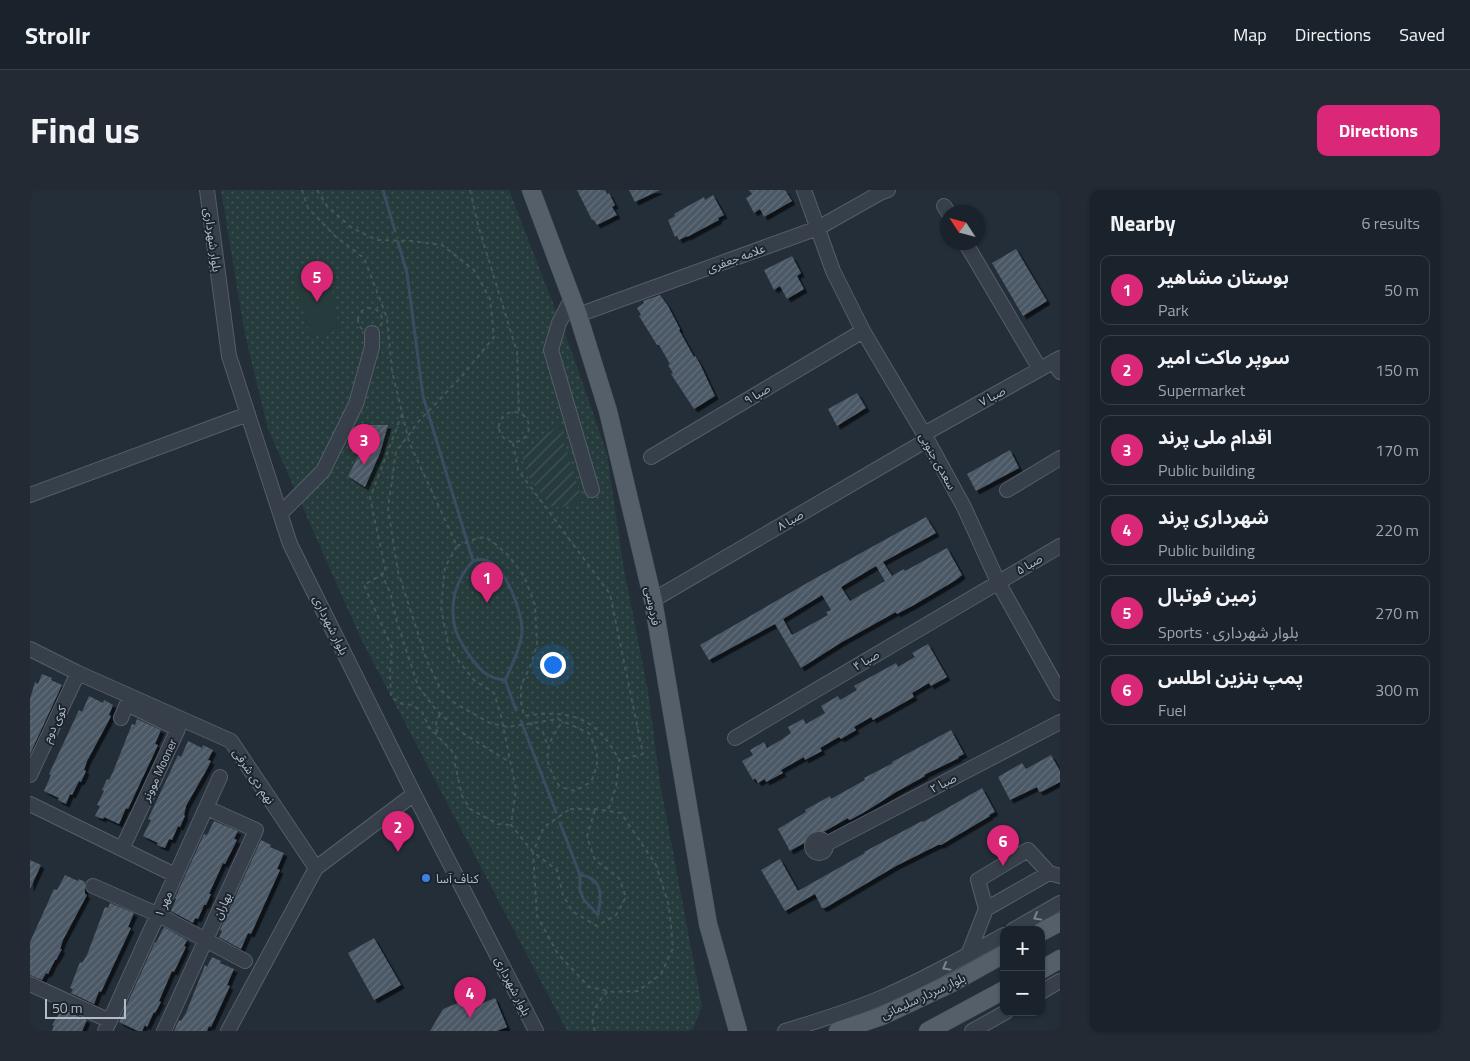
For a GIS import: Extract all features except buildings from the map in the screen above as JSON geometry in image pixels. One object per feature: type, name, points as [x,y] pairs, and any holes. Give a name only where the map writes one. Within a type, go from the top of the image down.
[{"type":"main road","name":"فردوسی","points":[[531,190],[575,306],[608,411],[653,600],[708,924],[738,1031]]},
{"type":"main road","points":[[1045,930],[1060,922]]},
{"type":"main road","name":"بلوار سردار سلیمانی","points":[[838,1031],[882,1016],[952,983],[1000,956]]},
{"type":"main road","points":[[1045,968],[1060,959]]},
{"type":"main road","points":[[928,1031],[1000,992]]},
{"type":"street","name":"بلوار شهرداری","points":[[207,190],[230,356],[290,544],[414,794],[536,1031]]},
{"type":"street","name":"سعدی جنوبی","points":[[804,190],[833,271],[863,331],[964,507],[998,582],[1060,693]]},
{"type":"street","name":"علامه جعفری","points":[[575,306],[818,228],[888,190]]},
{"type":"street","points":[[971,250],[1040,369]]},
{"type":"street","points":[[575,306],[559,323],[551,350],[592,490]]},
{"type":"street","name":"صبا ۹","points":[[651,457],[863,331]]},
{"type":"street","points":[[281,513],[322,471],[356,404],[372,347],[372,333]]},
{"type":"street","name":"صبا ۷","points":[[925,437],[1040,369],[1058,364]]},
{"type":"street","points":[[30,495],[248,414]]},
{"type":"street","name":"صبا ۸","points":[[653,600],[925,437]]},
{"type":"street","points":[[1007,490],[1060,458]]},
{"type":"street","name":"صبا ۵","points":[[998,582],[1060,546]]},
{"type":"street","name":"صبا ۴","points":[[735,738],[998,582]]},
{"type":"street","name":"نهم دی شرقی","points":[[30,649],[78,673],[231,741],[316,868]]},
{"type":"street","name":"کوی دوم","points":[[30,775],[78,673]]},
{"type":"street","name":"موونر Mooner","points":[[120,718],[127,704],[178,729],[122,849]]},
{"type":"street","name":"صبا ۲","points":[[826,844],[1060,722]]},
{"type":"street","name":"مهر ۱","points":[[108,1026],[220,777]]},
{"type":"street","points":[[228,1031],[316,868],[414,794]]},
{"type":"street","points":[[30,804],[175,875]]},
{"type":"street","name":"بهاران","points":[[164,1031],[256,830],[207,808]]},
{"type":"street","points":[[968,955],[986,909],[978,880],[1028,850],[1055,874],[986,909]]},
{"type":"street","points":[[94,886],[159,914],[245,961]]},
{"type":"street","points":[[1020,926],[1060,903]]},
{"type":"street","points":[[785,1031],[839,1014],[883,997],[931,975],[1000,937]]},
{"type":"street","points":[[1045,990],[1060,981]]},
{"type":"street","points":[[30,984],[108,1026]]},
{"type":"street","points":[[972,1031],[1000,1015]]},
{"type":"path","points":[[302,190],[308,208],[335,236],[364,258],[387,321],[392,371],[408,436],[457,546]]},
{"type":"path","points":[[317,190],[327,206],[352,228],[377,240],[412,241],[442,245],[474,270],[490,300],[494,337],[462,376],[419,421],[396,452],[388,508],[398,572],[426,661],[441,690],[456,704],[484,721],[508,727],[529,723],[558,719],[589,733],[597,750],[598,765],[591,782],[575,791],[560,787],[550,771],[548,746],[543,732],[529,723]]},
{"type":"path","points":[[470,190],[478,225],[517,352],[519,412]]},
{"type":"path","points":[[382,316],[387,321]]},
{"type":"path","points":[[509,412],[519,412],[527,418],[529,433],[522,440],[513,443],[503,439],[500,434],[499,424],[501,419],[509,412]]},
{"type":"path","points":[[402,414],[370,498],[386,572],[381,573],[364,586],[392,648],[390,670],[391,697],[402,704],[413,705],[422,712],[429,727],[456,757],[458,784],[462,796],[470,809],[498,824],[511,825],[533,852],[557,870],[563,895],[572,911],[597,926],[616,915],[626,898],[619,878],[595,860],[587,837],[595,809]]},
{"type":"path","points":[[513,443],[518,470],[610,594],[643,754],[619,760]]},
{"type":"path","points":[[511,825],[516,789],[494,693],[474,680],[449,649],[441,607],[445,567],[457,546],[485,537],[508,555],[524,576],[535,605],[537,645],[530,667],[521,685],[521,702],[524,716],[559,713],[573,716],[587,722],[613,748],[619,760],[616,786],[608,811]]},
{"type":"path","points":[[381,573],[390,592],[418,686],[440,714],[461,732],[511,762]]},
{"type":"path","points":[[437,736],[436,723],[440,714]]},
{"type":"path","points":[[548,746],[563,721]]},
{"type":"path","points":[[570,809],[608,811],[621,813],[656,865],[669,906],[673,948],[661,974],[638,991],[608,991],[589,988],[558,954],[537,916],[533,852],[544,827],[570,809]]},
{"type":"path","points":[[595,1031],[592,1025],[592,1014],[608,991]]},
{"type":"green space","points":[[221,190],[509,190],[573,355],[607,454],[623,564],[648,691],[660,783],[702,1006],[693,1029],[689,1031],[567,1031],[362,641],[268,429],[245,335]]},
{"type":"green space","points":[[327,266],[340,330],[310,337],[293,273]]},
{"type":"green space","points":[[559,426],[581,497],[571,505],[553,508],[529,476],[523,455],[540,438]]},
{"type":"waterway","points":[[383,190],[395,231]]},
{"type":"waterway","points":[[398,242],[407,273],[423,396],[473,561],[485,560],[493,564],[500,571],[512,591],[520,614],[522,624],[521,639],[505,680],[516,710]]},
{"type":"waterway","points":[[473,561],[462,576],[455,592],[453,610],[455,628],[469,655],[480,669],[488,675],[505,680]]},
{"type":"waterway","points":[[521,721],[556,812]]},
{"type":"waterway","points":[[560,823],[580,875],[580,891],[584,900],[598,915]]},
{"type":"waterway","points":[[580,875],[588,877],[597,884],[600,895],[598,914]]},
{"type":"place","name":"زمین فوتبال","points":[[317,302]]},
{"type":"place","name":"اقدام ملی پرند","points":[[364,465]]},
{"type":"place","name":"بوستان مشاهیر","points":[[487,603]]},
{"type":"place","name":"سوپر ماکت امیر","points":[[398,852]]},
{"type":"place","name":"پمپ بنزین اطلس","points":[[1003,866]]},
{"type":"place","name":"کناف آسا","points":[[426,878]]},
{"type":"place","name":"شهرداری پرند","points":[[470,1018]]}]
